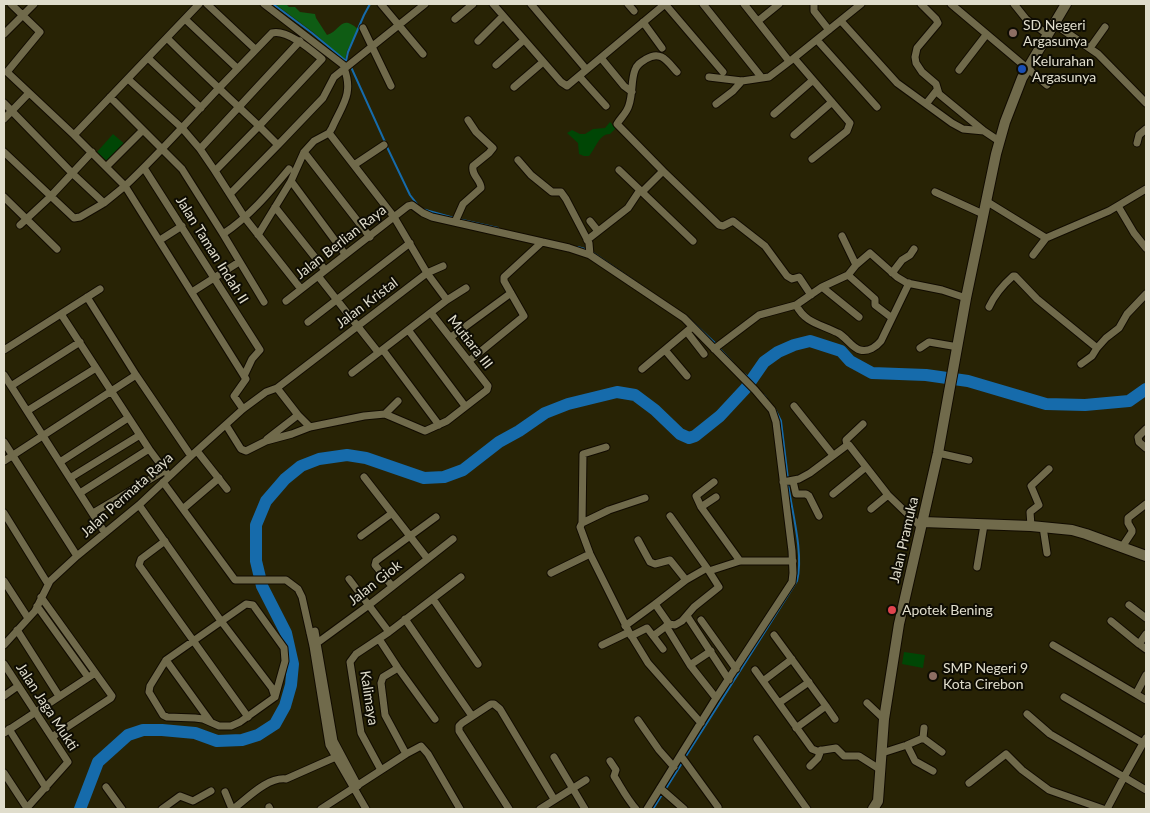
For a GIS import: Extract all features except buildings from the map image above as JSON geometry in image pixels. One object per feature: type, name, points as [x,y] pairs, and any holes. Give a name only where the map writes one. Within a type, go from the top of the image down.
[{"type":"street","points":[[11,4],[39,31],[39,34],[5,74],[29,93],[125,186],[246,378],[234,396],[243,410]]},
{"type":"street","points":[[4,34],[34,4]]},
{"type":"street","points":[[74,135],[199,4]]},
{"type":"street","points":[[207,4],[255,49]]},
{"type":"street","points":[[264,4],[324,56]]},
{"type":"street","points":[[381,4],[423,54]]},
{"type":"street","points":[[230,194],[323,98],[334,77],[425,4]]},
{"type":"street","points":[[455,19],[472,4]]},
{"type":"street","points":[[493,4],[543,62],[568,86],[665,4],[723,72]]},
{"type":"street","points":[[530,4],[586,69]]},
{"type":"street","points":[[628,4],[634,11]]},
{"type":"street","points":[[703,4],[762,78]]},
{"type":"street","points":[[744,4],[850,123],[847,131],[812,159]]},
{"type":"street","points":[[758,21],[779,4]]},
{"type":"street","points":[[814,4],[813,9],[816,14],[830,30]]},
{"type":"street","points":[[709,77],[742,81],[769,77],[830,30],[860,4]]},
{"type":"street","points":[[921,4],[936,19],[937,24],[917,48],[914,60],[922,72],[936,84],[936,90],[926,104]]},
{"type":"street","points":[[951,4],[1047,85]]},
{"type":"street","points":[[1014,4],[1026,19],[1047,34]]},
{"type":"street","name":"Jalan Pramuka","points":[[876,808],[884,718],[899,624],[938,453],[966,298],[999,140],[1026,68],[1066,4]]},
{"type":"street","points":[[478,41],[503,16]]},
{"type":"street","points":[[185,19],[237,68]]},
{"type":"street","points":[[841,21],[891,78],[957,126],[984,131]]},
{"type":"street","points":[[643,22],[662,48]]},
{"type":"street","points":[[1053,23],[1098,54],[1146,103]]},
{"type":"street","points":[[1090,48],[1105,27]]},
{"type":"street","points":[[363,28],[391,86]]},
{"type":"street","points":[[4,152],[50,197],[76,218],[104,203],[125,186],[163,149],[255,49],[274,32],[300,42],[324,56],[347,66]]},
{"type":"street","points":[[959,70],[986,34]]},
{"type":"street","points":[[167,38],[278,145]]},
{"type":"street","points":[[496,65],[524,40]]},
{"type":"street","points":[[817,40],[877,107]]},
{"type":"street","points":[[200,149],[300,42]]},
{"type":"street","points":[[677,72],[665,59],[656,55],[639,63],[635,70],[626,114],[617,124],[719,225],[723,226],[733,221],[762,244],[787,276],[792,279],[799,277],[811,295]]},
{"type":"street","points":[[215,171],[324,56]]},
{"type":"street","points":[[148,58],[200,108]]},
{"type":"street","points":[[601,58],[624,86],[632,92]]},
{"type":"street","points":[[514,87],[543,62]]},
{"type":"street","points":[[258,235],[291,181],[304,152],[314,141],[329,133],[349,90],[347,66]]},
{"type":"street","points":[[579,76],[606,106]]},
{"type":"street","points":[[128,79],[182,128],[200,149],[245,218],[301,289]]},
{"type":"street","points":[[774,114],[813,80]]},
{"type":"street","points":[[716,104],[733,92],[742,81]]},
{"type":"street","points":[[936,90],[984,131],[999,140]]},
{"type":"street","points":[[4,119],[29,93]]},
{"type":"street","points":[[110,97],[182,168],[264,302]]},
{"type":"street","points":[[794,136],[832,102]]},
{"type":"street","points":[[4,103],[72,174],[104,203]]},
{"type":"street","points":[[468,120],[476,132],[493,148],[472,166],[473,173],[481,184],[481,188],[463,204],[456,220],[590,255],[684,318],[704,354]]},
{"type":"street","points":[[1137,143],[1139,135],[1146,129]]},
{"type":"street","points":[[106,167],[143,130]]},
{"type":"street","points":[[329,133],[394,217],[427,273],[447,300]]},
{"type":"street","points":[[354,165],[384,145]]},
{"type":"street","points":[[20,225],[50,197],[92,152]]},
{"type":"street","points":[[304,152],[370,237]]},
{"type":"street","points":[[518,160],[531,175],[552,192],[561,192],[570,205],[587,240],[590,255]]},
{"type":"street","name":"Jalan Taman Indah II","points":[[144,168],[258,346],[260,352],[252,359],[244,376]]},
{"type":"street","points":[[222,234],[245,218],[268,195],[289,169]]},
{"type":"street","points":[[619,170],[694,241]]},
{"type":"street","points":[[587,240],[628,208],[641,191],[663,171]]},
{"type":"street","points":[[622,184],[628,178]]},
{"type":"street","points":[[291,181],[345,254]]},
{"type":"street","points":[[1033,255],[1046,238],[1118,206],[1146,189]]},
{"type":"street","points":[[935,192],[983,214]]},
{"type":"street","points":[[4,197],[57,249]]},
{"type":"street","points":[[986,201],[1046,238]]},
{"type":"street","name":"Jalan Berlian Raya","points":[[286,301],[345,254],[412,205],[432,217],[456,220]]},
{"type":"street","points":[[275,206],[325,270]]},
{"type":"street","points":[[1118,206],[1129,226],[1146,248]]},
{"type":"street","points":[[590,221],[598,231]]},
{"type":"street","points":[[160,240],[182,226]]},
{"type":"street","points":[[842,236],[856,264]]},
{"type":"street","points":[[469,361],[524,316],[504,282],[505,276],[542,242]]},
{"type":"street","points":[[308,322],[410,243]]},
{"type":"street","points":[[892,273],[914,249]]},
{"type":"street","points":[[716,348],[759,314],[796,305],[822,288],[848,275],[856,264],[870,253],[900,279],[966,298]]},
{"type":"street","points":[[192,292],[238,262]]},
{"type":"street","name":"Jalan Kristal","points":[[277,388],[427,273],[443,266]]},
{"type":"street","points":[[848,275],[874,299],[875,305],[892,318]]},
{"type":"street","points":[[318,276],[439,425]]},
{"type":"street","points":[[989,307],[1009,279],[1015,276],[1038,299],[1097,348]]},
{"type":"street","points":[[796,305],[808,320],[818,326],[839,333],[855,348],[862,350],[870,349],[878,345],[909,283]]},
{"type":"street","points":[[352,373],[447,300],[466,288]]},
{"type":"street","points":[[822,288],[859,317]]},
{"type":"street","points":[[4,350],[100,289]]},
{"type":"street","points":[[451,337],[511,293]]},
{"type":"street","points":[[1081,364],[1092,356],[1106,338],[1120,328],[1127,314],[1146,295]]},
{"type":"street","points":[[87,297],[136,375],[191,456]]},
{"type":"street","name":"Mutiara III","points":[[431,313],[488,384],[488,388],[465,406]]},
{"type":"street","points":[[62,314],[149,449],[184,508],[235,580],[286,580],[298,589],[315,644],[324,693],[330,745],[356,787],[366,809]]},
{"type":"street","points":[[647,809],[716,698],[790,586],[793,577],[788,481],[775,417],[755,390],[716,348],[689,330]]},
{"type":"street","points":[[642,369],[689,330]]},
{"type":"street","points":[[226,425],[243,451],[246,451],[266,441],[310,427],[351,418],[385,414],[425,431],[447,421],[465,406],[409,331]]},
{"type":"street","points":[[11,386],[80,342]]},
{"type":"street","points":[[920,348],[928,342],[957,352]]},
{"type":"street","points":[[665,350],[687,376]]},
{"type":"street","points":[[27,411],[96,368]]},
{"type":"street","points":[[4,375],[105,533]]},
{"type":"street","points":[[4,461],[136,375]]},
{"type":"street","points":[[277,388],[310,427]]},
{"type":"street","name":"Jalan Permata Raya","points":[[4,442],[77,556],[139,504],[165,476],[197,451],[243,410],[266,392],[277,388]]},
{"type":"street","points":[[385,414],[398,401]]},
{"type":"street","points":[[794,406],[833,455]]},
{"type":"street","points":[[266,441],[298,415]]},
{"type":"street","points":[[60,462],[128,418]]},
{"type":"street","points":[[863,424],[845,441],[847,445],[851,447],[888,495],[922,525],[1031,526],[1078,531],[1146,556]]},
{"type":"street","points":[[1146,429],[1138,435],[1138,440],[1146,448]]},
{"type":"street","points":[[70,478],[140,435]]},
{"type":"street","points":[[788,481],[810,474],[847,445]]},
{"type":"street","points":[[606,447],[583,454],[582,523],[580,526],[590,554],[628,631],[648,662],[701,723]]},
{"type":"street","points":[[80,493],[149,449]]},
{"type":"street","points":[[197,451],[227,489]]},
{"type":"street","points":[[938,453],[969,460]]},
{"type":"street","points":[[833,494],[866,467]]},
{"type":"street","points":[[1031,526],[1030,512],[1039,505],[1031,486],[1049,469]]},
{"type":"street","points":[[93,513],[165,476]]},
{"type":"street","points":[[184,508],[219,478]]},
{"type":"street","points":[[364,478],[427,558]]},
{"type":"street","points":[[788,481],[796,494],[806,494],[809,496],[819,516]]},
{"type":"street","points":[[714,482],[696,495],[701,507],[740,561]]},
{"type":"street","points":[[871,509],[888,495]]},
{"type":"street","points":[[701,507],[716,497]]},
{"type":"street","points":[[582,523],[609,510],[645,498]]},
{"type":"street","points":[[139,504],[221,621],[272,688],[275,697]]},
{"type":"street","points":[[1122,547],[1132,532],[1128,518],[1146,504]]},
{"type":"street","points":[[4,513],[48,584]]},
{"type":"street","points":[[361,536],[391,514]]},
{"type":"street","points":[[392,586],[375,565],[375,562],[436,516]]},
{"type":"street","points":[[653,636],[668,625],[676,624],[718,587],[708,569],[670,516]]},
{"type":"street","points":[[977,567],[984,525]]},
{"type":"street","points":[[1042,527],[1048,553]]},
{"type":"street","name":"Jalan Giok","points":[[315,644],[453,540]]},
{"type":"street","points":[[638,540],[650,562],[655,564],[670,560],[686,580]]},
{"type":"street","points":[[165,541],[141,559],[139,566],[248,717]]},
{"type":"street","points":[[551,573],[590,554]]},
{"type":"street","points":[[4,646],[38,606],[48,584],[77,556]]},
{"type":"street","points":[[602,645],[628,631],[655,604],[686,580],[708,569],[740,561],[793,561]]},
{"type":"street","points":[[435,719],[379,639],[461,576]]},
{"type":"street","points":[[349,579],[389,632]]},
{"type":"street","points":[[4,581],[28,618]]},
{"type":"street","points":[[41,597],[99,676],[110,692],[111,698],[52,737]]},
{"type":"street","points":[[432,599],[478,664]]},
{"type":"street","points":[[246,604],[250,604],[284,648],[286,662],[275,697],[248,717],[231,726],[219,726],[203,719],[167,717],[163,715],[149,692],[150,686],[166,660],[193,640],[246,604]]},
{"type":"street","points":[[655,604],[690,665],[716,698]]},
{"type":"street","points":[[1129,605],[1146,618]]},
{"type":"street","points":[[38,606],[88,677]]},
{"type":"street","points":[[686,616],[728,680]]},
{"type":"street","points":[[406,619],[472,716]]},
{"type":"street","points":[[701,620],[736,669]]},
{"type":"street","points":[[1111,621],[1146,649]]},
{"type":"street","points":[[628,631],[647,628],[663,649]]},
{"type":"street","points":[[17,630],[59,696]]},
{"type":"street","points":[[1139,644],[1146,634]]},
{"type":"street","points":[[774,635],[834,719]]},
{"type":"street","name":"Kalimaya","points":[[379,639],[356,654],[350,662],[361,733],[382,770]]},
{"type":"street","points":[[1053,645],[1146,700]]},
{"type":"street","points":[[690,665],[710,651]]},
{"type":"street","points":[[763,681],[792,659]]},
{"type":"street","points":[[166,660],[212,723]]},
{"type":"street","name":"Jalan Jaga Mukti","points":[[4,664],[68,762],[27,809]]},
{"type":"street","points":[[398,668],[383,677],[381,683],[386,716],[406,754]]},
{"type":"street","points":[[755,670],[814,751],[836,748],[844,756],[859,756],[880,770]]},
{"type":"street","points":[[46,788],[6,731],[95,673]]},
{"type":"street","points":[[1136,694],[1146,676]]},
{"type":"street","points":[[779,703],[809,682]]},
{"type":"street","points":[[4,696],[18,686]]},
{"type":"street","points":[[1064,697],[1145,740],[1107,809]]},
{"type":"street","points":[[867,703],[884,718]]},
{"type":"street","points":[[509,809],[458,731],[459,726],[491,704],[500,709],[554,799]]},
{"type":"street","points":[[796,728],[826,706]]},
{"type":"street","points":[[1027,714],[1050,734],[1146,790]]},
{"type":"street","points":[[638,720],[659,750],[674,767]]},
{"type":"street","points":[[923,738],[924,728]]},
{"type":"street","points":[[882,753],[923,738]]},
{"type":"street","points":[[923,738],[942,752]]},
{"type":"street","points":[[756,739],[807,809]]},
{"type":"street","points":[[907,745],[915,761],[933,771]]},
{"type":"street","points":[[321,809],[421,746],[428,754],[460,809]]},
{"type":"street","points":[[810,766],[818,758],[821,750]]},
{"type":"street","points":[[969,783],[1006,754],[1022,770],[1049,790],[1103,809]]},
{"type":"street","points":[[225,792],[233,809],[269,783],[280,778],[286,779],[338,756]]},
{"type":"street","points":[[681,756],[718,807]]},
{"type":"street","points":[[554,757],[585,809]]},
{"type":"street","points":[[610,761],[616,770],[614,776],[622,787],[624,794],[636,809]]},
{"type":"street","points":[[4,773],[27,809]]},
{"type":"street","points":[[540,809],[586,780]]},
{"type":"street","points":[[106,786],[122,809]]},
{"type":"street","points":[[660,788],[684,809]]},
{"type":"street","points":[[162,809],[180,796],[193,801],[211,791]]},
{"type":"green space","points":[[275,4],[286,4],[289,7],[295,7],[300,12],[315,14],[327,35],[344,23],[348,23],[358,29],[347,51],[345,60],[313,32]]},
{"type":"green space","points":[[610,122],[616,128],[610,134],[600,139],[589,156],[579,154],[578,143],[567,133],[572,130],[585,134],[593,129],[605,128]]},
{"type":"green space","points":[[113,134],[127,146],[111,165],[97,152]]},
{"type":"green space","points":[[904,652],[925,655],[923,668],[902,664]]},
{"type":"waterway","points":[[273,4],[346,61]]},
{"type":"waterway","points":[[348,63],[346,61],[348,52],[370,4]]},
{"type":"waterway","points":[[351,67],[385,142]]},
{"type":"waterway","points":[[387,147],[410,195],[417,204]]},
{"type":"waterway","points":[[422,209],[454,218]]},
{"type":"waterway","points":[[458,219],[498,228]]},
{"type":"waterway","points":[[578,247],[588,250]]},
{"type":"waterway","points":[[592,252],[652,293]]},
{"type":"waterway","points":[[685,315],[716,344]]},
{"type":"waterway","points":[[80,809],[98,762],[128,735],[143,730],[162,730],[195,733],[217,741],[242,740],[258,735],[275,724],[285,706],[291,685],[293,664],[286,633],[262,586],[256,561],[256,525],[266,501],[285,479],[301,466],[319,459],[347,455],[366,458],[424,478],[444,477],[463,470],[499,442],[545,413],[568,404],[617,392],[635,395],[655,410],[680,434],[689,438],[695,436],[720,416],[746,388],[764,362],[778,352],[810,341],[841,351],[850,361],[872,373],[926,375],[968,381],[1046,404],[1085,405],[1129,401],[1146,389]]},
{"type":"waterway","points":[[719,348],[733,363]]},
{"type":"waterway","points":[[743,373],[752,380],[755,386]]},
{"type":"waterway","points":[[764,395],[770,403]]},
{"type":"waterway","points":[[775,409],[781,421],[788,479]]},
{"type":"waterway","points":[[686,756],[797,581],[799,570],[798,546],[788,484]]},
{"type":"waterway","points":[[665,790],[682,763]]},
{"type":"waterway","points":[[653,809],[663,793]]},
{"type":"place","name":"SD Negeri Argasunya","points":[[1013,33]]},
{"type":"place","name":"Kelurahan Argasunya","points":[[1022,69]]},
{"type":"place","name":"Apotek Bening","points":[[892,610]]},
{"type":"place","name":"SMP Negeri 9 Kota Cirebon","points":[[933,676]]}]
